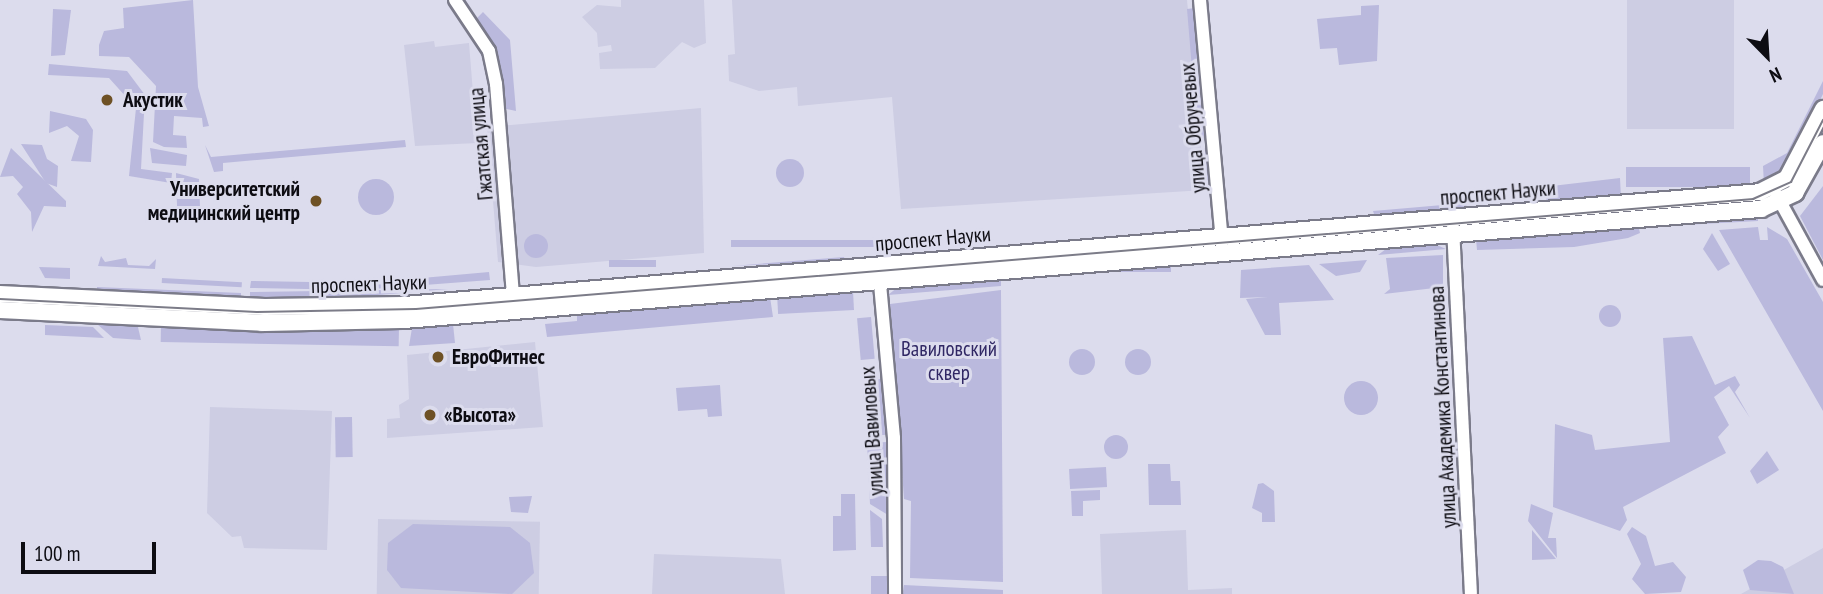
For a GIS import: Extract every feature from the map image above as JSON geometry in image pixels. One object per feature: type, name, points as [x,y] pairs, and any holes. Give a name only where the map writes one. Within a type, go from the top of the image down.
[{"type":"main road","points":[[1774,188],[1793,169],[1823,109]]},
{"type":"main road","points":[[1781,204],[1804,182],[1823,144]]},
{"type":"main road","name":"проспект Науки","points":[[1453,226],[1774,188]]},
{"type":"main road","name":"проспект Науки","points":[[0,310],[365,323],[879,273],[1453,226],[1781,204]]},
{"type":"main road","name":"проспект Науки","points":[[0,294],[315,308],[879,273]]},
{"type":"street","name":"Гжатская улица","points":[[454,0],[489,51],[496,83],[513,297]]},
{"type":"street","name":"улица Обручевых","points":[[1200,0],[1222,245]]},
{"type":"street","points":[[1774,188],[1823,280]]},
{"type":"street","name":"улица Академика Константинова","points":[[1453,226],[1471,594]]},
{"type":"street","name":"улица Вавиловых","points":[[879,273],[894,438],[895,594]]},
{"type":"shaded area","points":[[621,0],[704,0],[706,43],[694,48],[682,42],[655,68],[600,69],[599,53],[612,51],[611,45],[598,47],[597,33],[582,17],[597,5],[621,7]]},
{"type":"shaded area","points":[[732,0],[1187,0],[1205,190],[901,209],[892,97],[798,106],[797,87],[759,91],[729,81],[728,55],[735,54]]},
{"type":"shaded area","points":[[1627,0],[1734,0],[1734,129],[1627,129]]},
{"type":"shaded area","points":[[434,41],[435,47],[469,43],[477,143],[415,146],[404,45]]},
{"type":"shaded area","points":[[701,108],[704,253],[536,267],[498,262],[487,127]]},
{"type":"shaded area","points":[[535,342],[543,427],[387,438],[387,419],[400,418],[399,405],[409,399],[407,355]]},
{"type":"shaded area","points":[[210,407],[332,411],[327,550],[244,548],[241,536],[232,537],[207,513]]},
{"type":"shaded area","points":[[378,519],[540,522],[539,594],[377,594]]},
{"type":"shaded area","points":[[1186,530],[1188,590],[1232,588],[1232,594],[1102,594],[1100,534]]},
{"type":"shaded area","points":[[1823,548],[1823,594],[1741,594]]},
{"type":"shaded area","points":[[654,554],[781,559],[785,594],[652,594]]},
{"type":"green space","points":[[193,0],[198,87],[209,126],[203,127],[202,118],[174,116],[173,135],[186,136],[187,148],[164,147],[153,142],[156,86],[129,57],[99,56],[99,45],[104,31],[124,28],[123,8]]},
{"type":"green space","points":[[1379,5],[1377,61],[1339,65],[1337,48],[1320,49],[1317,19],[1361,15],[1361,6]]},
{"type":"green space","points":[[1195,8],[1208,140],[1198,141],[1187,9]]},
{"type":"green space","points":[[53,9],[71,10],[65,55],[51,56]]},
{"type":"green space","points":[[483,12],[510,40],[516,111],[502,108],[491,45],[477,18]]},
{"type":"green space","points":[[49,64],[127,71],[145,95],[141,169],[172,173],[171,183],[129,176],[136,108],[109,78],[48,75]]},
{"type":"green space","points":[[1823,81],[1823,94],[1785,171],[1764,185],[1763,166],[1787,153]]},
{"type":"green space","points":[[50,111],[86,119],[93,130],[91,162],[71,161],[79,136],[67,126],[49,133]]},
{"type":"green space","points":[[405,140],[406,147],[223,163],[223,171],[214,172],[205,145],[211,157]]},
{"type":"green space","points":[[21,144],[42,145],[47,159],[58,166],[57,187],[46,183]]},
{"type":"green space","points":[[11,148],[66,201],[66,207],[44,206],[32,232],[31,212],[17,194],[23,187],[13,176],[0,177]]},
{"type":"green space","points":[[150,148],[187,155],[186,166],[152,163]]},
{"type":"green space","points":[[1208,148],[1211,180],[1201,181],[1194,161],[1198,149]]},
{"type":"green space","points":[[790,159],[800,163],[804,173],[800,183],[790,187],[780,183],[776,173],[780,163]]},
{"type":"green space","points":[[1626,167],[1750,167],[1750,187],[1626,187]]},
{"type":"green space","points":[[176,173],[199,179],[200,207],[177,206]]},
{"type":"green space","points":[[1620,178],[1621,198],[1547,204],[1545,189],[1482,194]]},
{"type":"green space","points":[[376,179],[389,184],[394,197],[389,210],[376,215],[363,210],[358,197],[363,184]]},
{"type":"green space","points":[[1823,186],[1823,260],[1800,216]]},
{"type":"green space","points":[[1466,203],[1467,210],[1374,214],[1373,211]]},
{"type":"green space","points":[[1758,216],[1758,221],[1647,227],[1648,225]]},
{"type":"green space","points":[[1638,225],[1640,233],[1628,238],[1574,247],[1477,250],[1476,239]]},
{"type":"green space","points":[[1758,227],[1760,240],[1768,240],[1767,227],[1787,239],[1823,302],[1823,411],[1719,230]]},
{"type":"green space","points":[[1712,233],[1730,264],[1718,271],[1703,249]]},
{"type":"green space","points":[[536,234],[545,237],[548,246],[545,255],[536,258],[527,255],[524,246],[527,237]]},
{"type":"green space","points":[[930,235],[931,242],[877,246],[877,240]]},
{"type":"green space","points":[[731,240],[874,240],[874,247],[731,247]]},
{"type":"green space","points":[[1432,243],[1446,249],[1378,255],[1390,246]]},
{"type":"green space","points":[[1443,255],[1443,287],[1384,294],[1390,289],[1386,258]]},
{"type":"green space","points":[[101,256],[105,262],[126,258],[128,265],[149,266],[156,259],[155,269],[98,266]]},
{"type":"green space","points":[[844,257],[845,261],[732,266]]},
{"type":"green space","points":[[609,260],[656,260],[656,267],[609,267]]},
{"type":"green space","points":[[1367,260],[1360,272],[1336,276],[1319,264]]},
{"type":"green space","points":[[1007,265],[1171,265],[1171,272],[1007,272]]},
{"type":"green space","points":[[1309,265],[1334,300],[1279,303],[1281,335],[1265,335],[1246,299],[1268,297],[1240,298],[1241,270]]},
{"type":"green space","points":[[39,267],[70,268],[70,279],[45,278]]},
{"type":"green space","points":[[489,272],[490,280],[359,290],[250,288],[251,281],[366,283]]},
{"type":"green space","points":[[162,278],[242,282],[242,287],[162,283]]},
{"type":"green space","points":[[1001,278],[1001,286],[888,295],[898,287]]},
{"type":"green space","points":[[97,287],[241,293],[241,297],[97,292]]},
{"type":"green space","points":[[448,289],[319,300],[250,297],[250,292]]},
{"type":"green space","name":"Вавиловский сквер","points":[[1001,290],[1003,582],[910,578],[911,501],[904,499],[890,304]]},
{"type":"green space","points":[[853,291],[854,310],[778,314],[777,295]]},
{"type":"green space","points":[[770,297],[773,317],[547,337],[545,324],[577,321],[577,313]]},
{"type":"green space","points":[[1610,305],[1620,312],[1621,316],[1614,326],[1610,327],[1600,320],[1599,316],[1606,306]]},
{"type":"green space","points":[[871,317],[875,359],[861,360],[857,318]]},
{"type":"green space","points":[[137,323],[141,340],[113,338],[97,324]]},
{"type":"green space","points":[[161,324],[399,328],[399,346],[161,342]]},
{"type":"green space","points":[[453,324],[455,343],[409,346],[412,328]]},
{"type":"green space","points":[[45,325],[93,327],[104,338],[45,335]]},
{"type":"green space","points":[[1692,336],[1715,385],[1735,376],[1740,385],[1735,392],[1750,418],[1729,386],[1714,397],[1729,425],[1718,437],[1726,453],[1623,507],[1627,520],[1620,531],[1553,507],[1555,424],[1592,435],[1595,450],[1670,442],[1663,338]]},
{"type":"green space","points":[[1082,349],[1092,352],[1095,362],[1092,372],[1082,375],[1072,372],[1069,362],[1072,352]]},
{"type":"green space","points":[[1138,349],[1148,352],[1151,362],[1148,372],[1138,375],[1128,372],[1125,362],[1128,352]]},
{"type":"green space","points":[[881,379],[886,435],[867,436],[862,381]]},
{"type":"green space","points":[[1361,381],[1373,386],[1378,398],[1373,410],[1361,415],[1349,410],[1344,398],[1349,386]]},
{"type":"green space","points":[[720,385],[722,416],[708,417],[707,409],[678,411],[676,388]]},
{"type":"green space","points":[[335,417],[352,417],[353,457],[336,457]]},
{"type":"green space","points":[[1116,435],[1127,442],[1128,447],[1121,458],[1116,459],[1105,452],[1104,447],[1111,436]]},
{"type":"green space","points":[[887,442],[888,515],[870,504],[867,443]]},
{"type":"green space","points":[[1767,451],[1779,470],[1757,484],[1750,471]]},
{"type":"green space","points":[[1148,464],[1170,464],[1171,481],[1180,481],[1181,505],[1149,505]]},
{"type":"green space","points":[[1106,467],[1107,487],[1070,489],[1069,469]]},
{"type":"green space","points":[[1263,483],[1274,491],[1275,522],[1262,522],[1262,513],[1252,508],[1258,484]]},
{"type":"green space","points":[[1100,490],[1100,500],[1083,501],[1083,516],[1072,516],[1071,491]]},
{"type":"green space","points":[[841,494],[855,494],[856,550],[833,551],[833,516],[841,516]]},
{"type":"green space","points":[[532,496],[528,513],[511,512],[509,497]]},
{"type":"green space","points":[[1531,504],[1553,513],[1548,538],[1556,538],[1557,558],[1528,521]]},
{"type":"green space","points":[[870,510],[882,519],[883,547],[871,547]]},
{"type":"green space","points":[[413,524],[510,527],[530,543],[534,573],[512,594],[401,588],[387,570],[388,543]]},
{"type":"green space","points":[[1632,527],[1646,536],[1655,566],[1673,562],[1686,577],[1681,592],[1645,594],[1632,579],[1641,564],[1627,534]]},
{"type":"green space","points":[[1532,530],[1556,559],[1532,560]]},
{"type":"green space","points":[[1758,560],[1771,561],[1783,567],[1794,594],[1750,590],[1743,570]]},
{"type":"green space","points":[[871,576],[889,576],[889,594],[871,594]]},
{"type":"green space","points":[[904,585],[1003,590],[1003,594],[903,594]]},
{"type":"tram line","points":[[0,299],[257,312],[416,309],[1753,199],[1791,182],[1823,120]]},
{"type":"place","name":"Акустик","points":[[107,100]]},
{"type":"place","name":"Университетский медицинский центр","points":[[316,201]]},
{"type":"place","name":"ЕвроФитнес","points":[[438,357]]},
{"type":"place","name":"«Высота»","points":[[430,415]]}]
